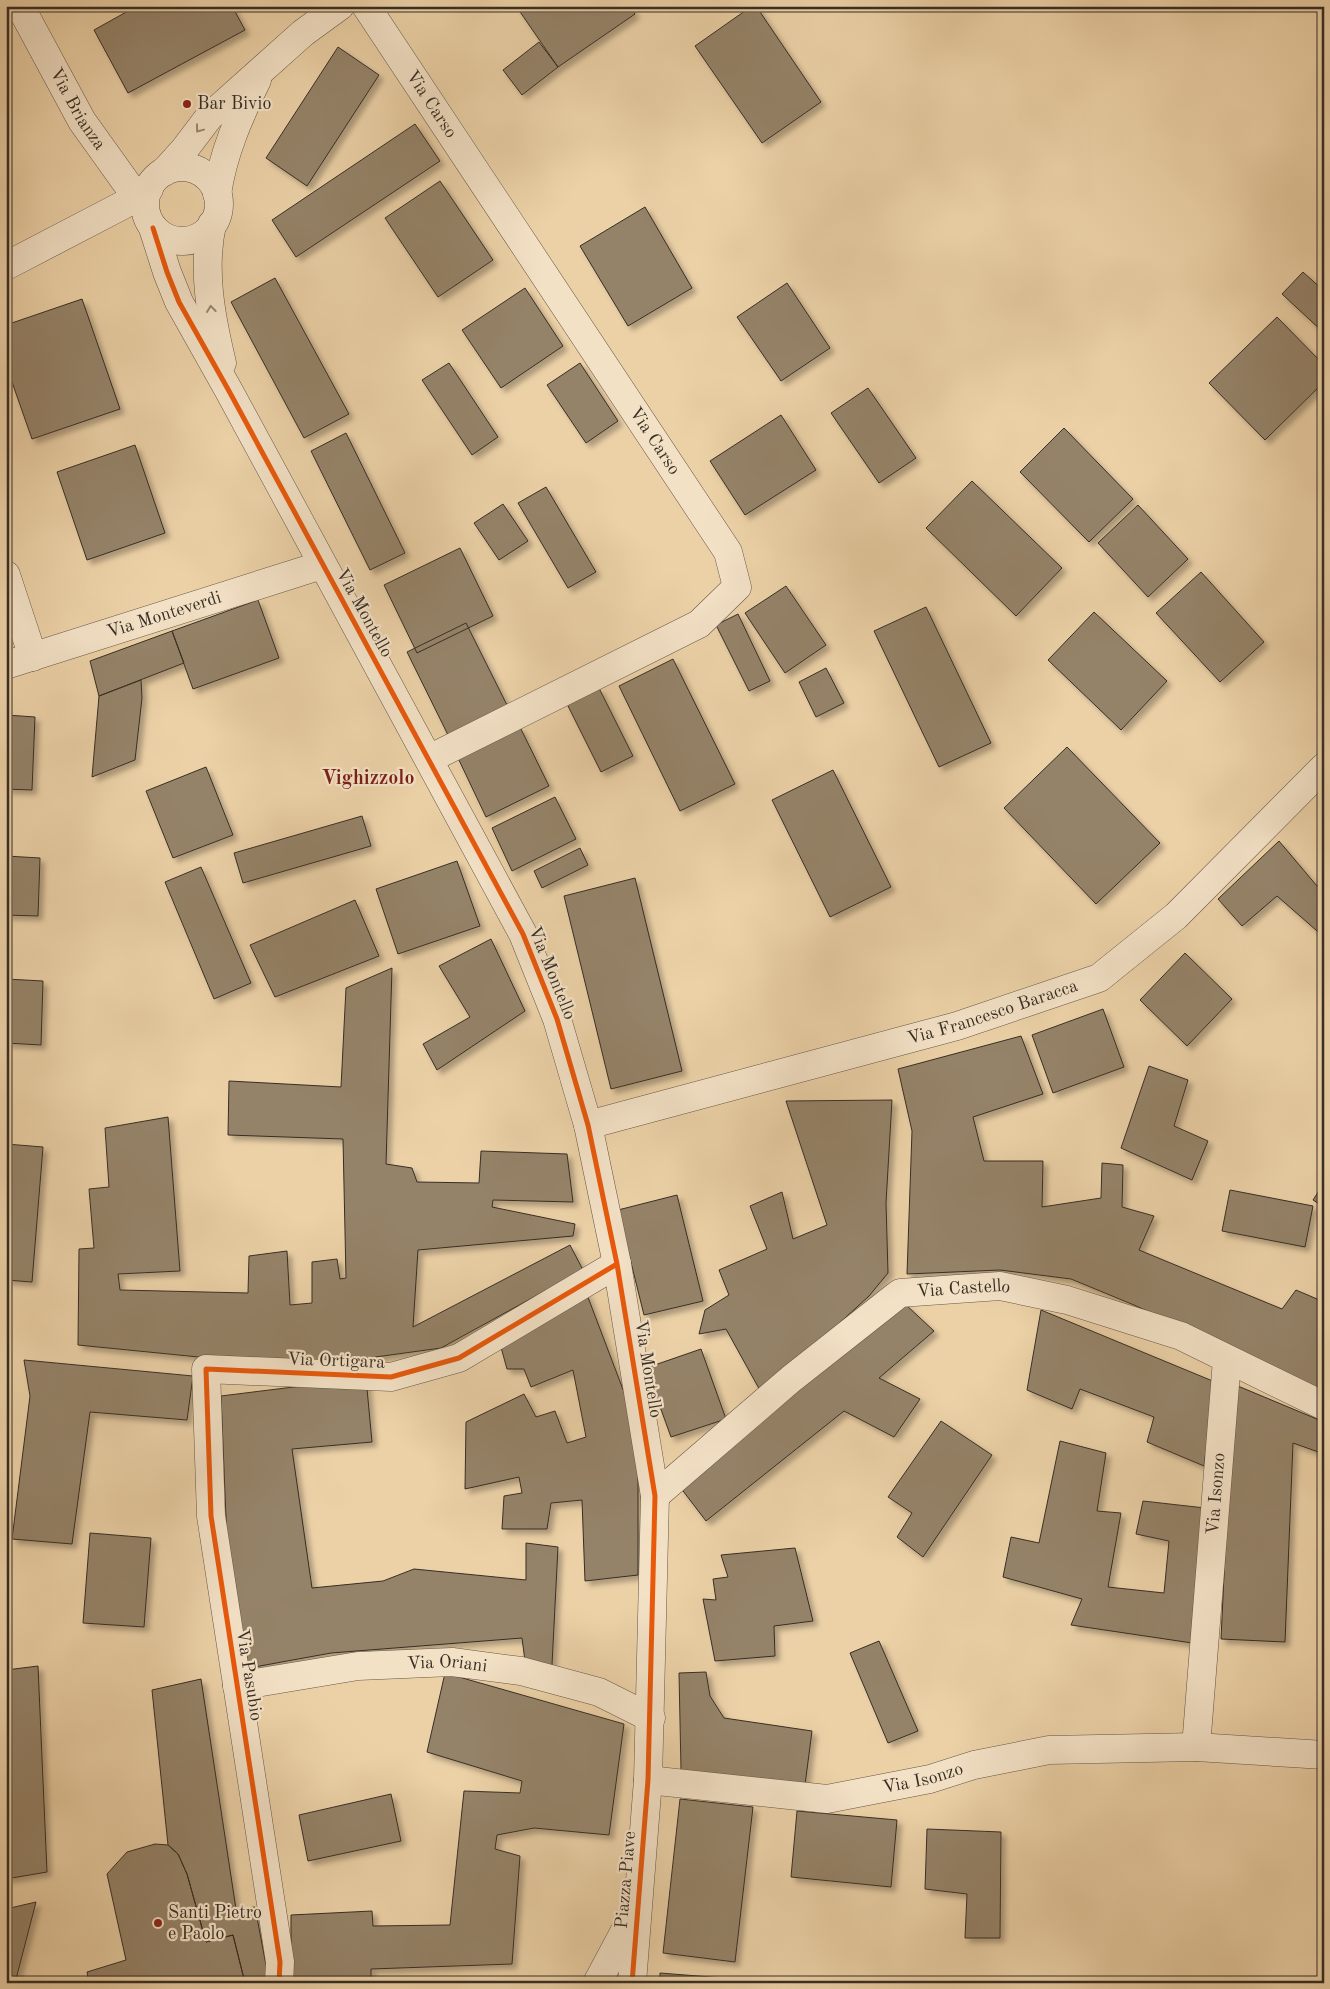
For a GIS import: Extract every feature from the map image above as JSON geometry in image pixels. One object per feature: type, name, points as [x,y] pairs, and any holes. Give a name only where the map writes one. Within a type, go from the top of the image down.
[{"type":"street","points":[[145,200],[209,117],[303,33],[340,6]]},
{"type":"street","name":"Via Carso","points":[[366,6],[728,552],[737,587],[699,624],[429,759]]},
{"type":"street","name":"Via Brianza","points":[[22,7],[62,88],[95,142],[108,158],[125,164],[145,200]]},
{"type":"street","points":[[108,158],[145,200],[168,239],[181,242],[194,240],[209,230],[217,214],[217,194],[221,169],[228,146],[260,73]]},
{"type":"street","points":[[6,266],[145,200],[173,168],[193,169],[211,182],[217,194]]},
{"type":"street","name":"Via Montello","points":[[145,200],[167,272],[179,302],[523,934],[557,1019],[588,1124],[616,1264],[655,1496],[648,1780]]},
{"type":"street","name":"Via Montello","points":[[212,224],[207,265],[209,296],[213,325],[229,391]]},
{"type":"street","name":"Via Monteverdi","points":[[6,665],[322,565]]},
{"type":"street","points":[[6,575],[33,657]]},
{"type":"street","name":"Via Francesco Baracca","points":[[588,1124],[957,1026],[1099,978],[1176,916],[1324,767]]},
{"type":"street","name":"Via Ortigara","points":[[206,1370],[392,1377],[459,1358],[616,1264]]},
{"type":"street","name":"Via Castello","points":[[655,1496],[791,1379],[900,1293],[1000,1286],[1067,1300],[1172,1333],[1324,1406]]},
{"type":"street","name":"Via Isonzo","points":[[1196,1747],[1227,1360]]},
{"type":"street","name":"Via Pasubio","points":[[206,1370],[211,1516],[280,1962],[279,1983]]},
{"type":"street","name":"Via Oriani","points":[[237,1686],[358,1666],[452,1662],[521,1671],[599,1692],[651,1718]]},
{"type":"street","name":"Via Isonzo","points":[[648,1780],[827,1799],[930,1779],[974,1765],[1049,1750],[1196,1747],[1324,1755]]},
{"type":"street","name":"Piazza Piave","points":[[632,1983],[648,1780]]},
{"type":"street","name":"Piazza Piave","points":[[597,1983],[637,1908]]},
{"type":"building","points":[[137,6],[232,6],[245,30],[128,93],[94,30]]},
{"type":"building","points":[[516,6],[630,6],[635,14],[558,67]]},
{"type":"building","points":[[752,6],[756,6],[821,102],[762,143],[695,46]]},
{"type":"building","points":[[539,42],[558,67],[522,95],[503,70]]},
{"type":"building","points":[[338,47],[379,75],[307,186],[266,158]]},
{"type":"building","points":[[415,124],[440,161],[296,257],[272,220]]},
{"type":"building","points":[[440,181],[493,260],[438,297],[385,218]]},
{"type":"building","points":[[645,207],[692,288],[628,326],[580,246]]},
{"type":"building","points":[[1303,272],[1324,291],[1324,333],[1282,294]]},
{"type":"building","points":[[275,278],[349,414],[304,438],[231,302]]},
{"type":"building","points":[[787,283],[830,348],[781,381],[737,317]]},
{"type":"building","points":[[525,288],[563,346],[501,388],[462,330]]},
{"type":"building","points":[[82,299],[120,409],[32,439],[6,365],[6,325]]},
{"type":"building","points":[[1277,317],[1324,365],[1324,382],[1265,440],[1209,383]]},
{"type":"building","points":[[449,363],[498,437],[472,455],[422,380]]},
{"type":"building","points":[[580,363],[618,421],[586,443],[547,385]]},
{"type":"building","points":[[868,388],[916,458],[879,483],[831,413]]},
{"type":"building","points":[[781,415],[816,470],[745,515],[710,461]]},
{"type":"building","points":[[1064,428],[1133,499],[1089,542],[1020,472]]},
{"type":"building","points":[[346,433],[405,553],[370,570],[311,451]]},
{"type":"building","points":[[135,445],[165,533],[87,560],[57,472]]},
{"type":"building","points":[[972,481],[1062,568],[1016,616],[926,528]]},
{"type":"building","points":[[546,487],[596,572],[568,588],[518,503]]},
{"type":"building","points":[[503,504],[528,541],[499,560],[474,523]]},
{"type":"building","points":[[1138,505],[1188,559],[1148,597],[1098,543]]},
{"type":"building","points":[[460,548],[493,616],[417,653],[384,585]]},
{"type":"building","points":[[1201,572],[1264,642],[1220,682],[1156,613]]},
{"type":"building","points":[[786,586],[826,645],[785,673],[745,613]]},
{"type":"building","points":[[258,600],[279,658],[193,689],[172,631]]},
{"type":"building","points":[[926,607],[991,743],[939,767],[874,631]]},
{"type":"building","points":[[1094,612],[1167,681],[1121,730],[1048,660]]},
{"type":"building","points":[[738,614],[770,681],[749,691],[716,625]]},
{"type":"building","points":[[466,623],[508,707],[449,737],[407,652]]},
{"type":"building","points":[[172,631],[184,663],[99,696],[90,661]]},
{"type":"building","points":[[673,659],[735,784],[680,811],[619,686]]},
{"type":"building","points":[[826,668],[844,703],[816,717],[799,682]]},
{"type":"building","points":[[141,680],[142,698],[135,760],[92,777],[99,696]]},
{"type":"building","points":[[599,688],[633,756],[601,772],[567,704]]},
{"type":"building","points":[[6,715],[35,717],[32,790],[6,789]]},
{"type":"building","points":[[520,727],[549,786],[486,817],[458,758]]},
{"type":"building","points":[[1067,747],[1160,843],[1096,904],[1004,808]]},
{"type":"building","points":[[206,767],[233,835],[173,858],[146,791]]},
{"type":"building","points":[[833,770],[891,887],[830,917],[772,800]]},
{"type":"building","points":[[555,797],[576,839],[512,871],[492,828]]},
{"type":"building","points":[[362,816],[371,846],[243,883],[234,853]]},
{"type":"building","points":[[1279,841],[1317,886],[1324,880],[1324,937],[1277,896],[1242,926],[1218,899]]},
{"type":"building","points":[[580,848],[588,865],[542,888],[534,871]]},
{"type":"building","points":[[6,856],[40,858],[38,916],[6,915]]},
{"type":"building","points":[[457,861],[480,926],[398,954],[376,889]]},
{"type":"building","points":[[201,867],[251,983],[214,999],[165,882]]},
{"type":"building","points":[[635,878],[682,1071],[611,1089],[564,896]]},
{"type":"building","points":[[355,900],[379,956],[275,997],[250,945]]},
{"type":"building","points":[[491,939],[525,1011],[437,1070],[423,1044],[470,1017],[439,966]]},
{"type":"building","points":[[1185,953],[1232,999],[1187,1046],[1140,1000]]},
{"type":"building","points":[[392,968],[386,1164],[412,1168],[417,1182],[479,1183],[481,1151],[567,1154],[573,1202],[493,1200],[492,1207],[575,1224],[573,1236],[418,1250],[413,1327],[570,1245],[583,1270],[441,1348],[361,1359],[259,1363],[78,1345],[79,1249],[94,1248],[89,1189],[109,1187],[105,1128],[168,1117],[180,1271],[118,1274],[120,1290],[248,1293],[249,1256],[287,1251],[290,1305],[312,1303],[312,1262],[337,1259],[340,1279],[346,1278],[343,1139],[228,1135],[229,1081],[341,1087],[346,988]]},
{"type":"building","points":[[6,979],[43,981],[41,1045],[6,1043]]},
{"type":"building","points":[[1103,1009],[1124,1067],[1053,1093],[1032,1035]]},
{"type":"building","points":[[1021,1036],[1043,1094],[973,1117],[984,1161],[1043,1161],[1042,1207],[1101,1198],[1102,1163],[1123,1165],[1122,1207],[1154,1216],[1139,1250],[1282,1309],[1296,1290],[1324,1302],[1324,1393],[1134,1305],[1071,1279],[1000,1270],[907,1274],[912,1131],[898,1069]]},
{"type":"building","points":[[1149,1066],[1188,1080],[1174,1126],[1208,1141],[1192,1180],[1121,1148]]},
{"type":"building","points":[[892,1100],[886,1203],[888,1273],[869,1296],[762,1394],[726,1329],[699,1334],[705,1310],[729,1295],[719,1270],[767,1249],[750,1206],[782,1192],[793,1239],[827,1225],[786,1101]]},
{"type":"building","points":[[6,1144],[43,1147],[32,1282],[6,1280]]},
{"type":"building","points":[[1324,1183],[1324,1207],[1313,1200]]},
{"type":"building","points":[[1230,1190],[1313,1206],[1305,1247],[1222,1231]]},
{"type":"building","points":[[677,1195],[703,1301],[644,1315],[618,1210]]},
{"type":"building","points":[[586,1292],[638,1429],[638,1575],[585,1581],[582,1500],[551,1503],[547,1529],[502,1529],[504,1496],[522,1493],[519,1477],[465,1489],[466,1422],[524,1394],[536,1417],[555,1411],[567,1443],[586,1437],[573,1370],[531,1387],[524,1369],[507,1369],[499,1340]]},
{"type":"building","points":[[904,1303],[934,1331],[879,1378],[920,1399],[894,1437],[844,1411],[706,1521],[680,1487]]},
{"type":"building","points":[[1041,1310],[1215,1382],[1204,1466],[1147,1442],[1154,1417],[1080,1389],[1072,1409],[1027,1390]]},
{"type":"building","points":[[701,1349],[726,1419],[671,1437],[646,1368]]},
{"type":"building","points":[[24,1360],[193,1376],[187,1420],[90,1412],[72,1544],[12,1539],[30,1396]]},
{"type":"building","points":[[366,1378],[372,1442],[292,1449],[312,1588],[383,1581],[414,1569],[526,1580],[526,1543],[558,1547],[552,1665],[525,1661],[522,1638],[331,1653],[249,1668],[228,1566],[221,1396]]},
{"type":"building","points":[[1233,1384],[1324,1422],[1324,1454],[1293,1443],[1285,1642],[1221,1639]]},
{"type":"building","points":[[941,1421],[992,1455],[923,1557],[897,1537],[912,1513],[888,1497]]},
{"type":"building","points":[[1060,1441],[1106,1453],[1097,1511],[1121,1513],[1108,1587],[1164,1593],[1169,1541],[1136,1534],[1143,1501],[1205,1508],[1199,1644],[1071,1625],[1082,1599],[1003,1577],[1011,1537],[1039,1543]]},
{"type":"building","points":[[90,1533],[151,1538],[144,1627],[83,1623]]},
{"type":"building","points":[[795,1548],[813,1621],[774,1626],[775,1656],[715,1661],[703,1599],[716,1600],[713,1579],[728,1577],[721,1555]]},
{"type":"building","points":[[879,1641],[918,1731],[888,1743],[850,1653]]},
{"type":"building","points":[[38,1666],[47,1872],[6,1879],[6,1670]]},
{"type":"building","points":[[706,1672],[710,1696],[724,1718],[812,1731],[805,1785],[681,1770],[679,1673]]},
{"type":"building","points":[[445,1673],[624,1724],[609,1835],[534,1828],[497,1835],[495,1849],[520,1856],[512,1964],[371,1969],[371,1983],[291,1983],[291,1915],[372,1911],[373,1926],[450,1925],[464,1791],[520,1793],[522,1781],[427,1752]]},
{"type":"building","points":[[201,1679],[236,1909],[255,1907],[269,1981],[264,1983],[245,1983],[233,1935],[206,1942],[187,1874],[178,1854],[168,1845],[152,1690]]},
{"type":"building","points":[[391,1794],[401,1841],[308,1861],[299,1815]]},
{"type":"building","points":[[680,1799],[753,1807],[735,1962],[663,1953]]},
{"type":"building","points":[[797,1811],[897,1820],[891,1887],[791,1877]]},
{"type":"building","points":[[927,1829],[1001,1832],[1000,1938],[965,1938],[967,1894],[925,1889]]},
{"type":"building","name":"Santi Pietro e Paolo","points":[[155,1844],[168,1845],[178,1854],[187,1874],[206,1942],[233,1935],[245,1983],[89,1983],[87,1972],[126,1960],[107,1874],[127,1852]]},
{"type":"building","points":[[36,1902],[15,1983],[6,1983],[6,1909]]},
{"type":"building","points":[[660,1973],[736,1979],[735,1983],[660,1983]]},
{"type":"cycle path","points":[[153,228],[179,302],[523,934],[557,1019],[588,1125],[617,1264],[655,1496],[648,1780],[632,1983]]},
{"type":"cycle path","points":[[279,1983],[280,1962],[211,1516],[206,1369],[391,1377],[459,1358],[617,1264]]},
{"type":"place","name":"Bar Bivio","points":[[187,104]]},
{"type":"place","name":"Santi Pietro e Paolo","points":[[158,1923]]},
{"type":"district","name":"Vighizzolo","points":[[368,779]]}]
